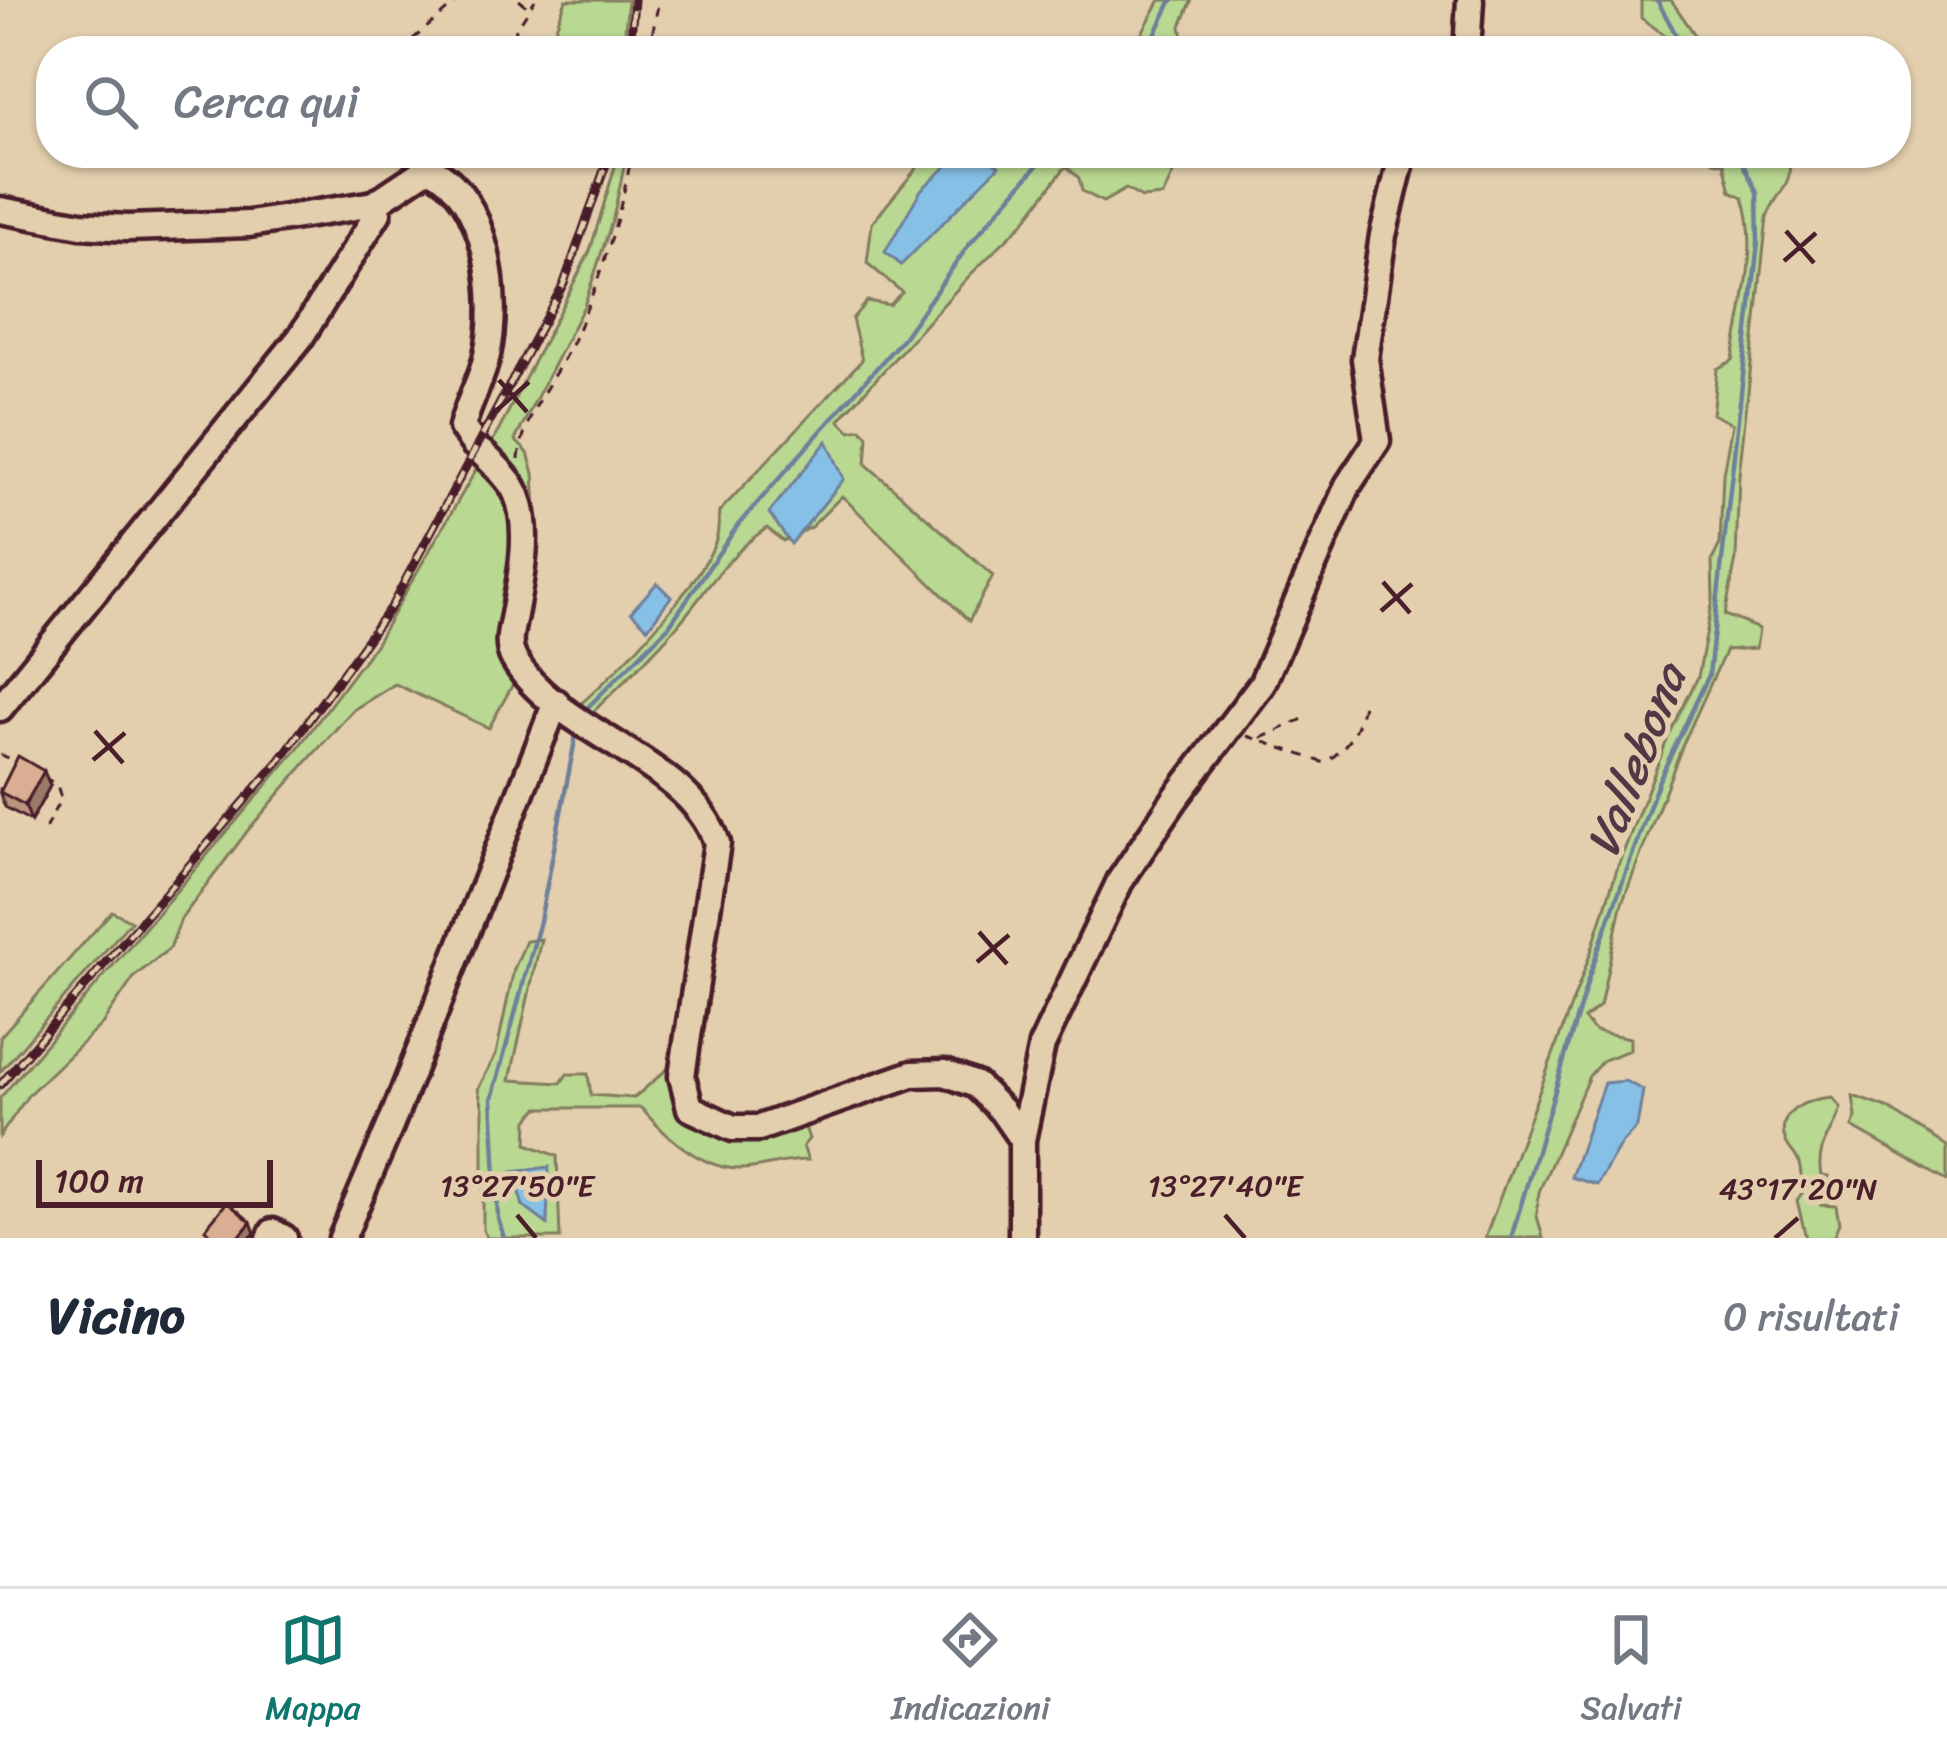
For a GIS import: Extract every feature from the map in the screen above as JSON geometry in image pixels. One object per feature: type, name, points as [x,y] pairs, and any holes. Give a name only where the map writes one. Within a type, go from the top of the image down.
[{"type":"street","points":[[1468,36],[1470,0]]},
{"type":"street","points":[[0,210],[81,225],[249,224],[374,204],[428,168],[442,174],[470,210],[485,256],[494,308],[487,357],[462,427],[516,491],[525,556],[508,647],[515,662],[556,702],[690,798],[710,822],[717,843],[682,1076],[691,1108],[733,1128],[759,1128],[912,1074],[945,1073],[976,1085],[1022,1140]]},
{"type":"street","points":[[1022,1238],[1022,1140],[1042,1045],[1120,881],[1262,684],[1348,485],[1377,441],[1365,359],[1383,235],[1399,168]]},
{"type":"street","points":[[0,708],[300,338],[378,213],[374,204]]},
{"type":"street","points":[[342,1238],[556,702]]},
{"type":"street","points":[[270,1238],[273,1232],[284,1238]]},
{"type":"path","points":[[417,36],[459,0]]},
{"type":"path","points":[[519,0],[529,8]]},
{"type":"path","points":[[511,36],[535,0]]},
{"type":"path","points":[[652,36],[659,0]]},
{"type":"path","points":[[516,491],[520,440],[599,279],[628,168]]},
{"type":"path","points":[[1230,731],[1325,763],[1344,749],[1358,728],[1363,705]]},
{"type":"path","points":[[1258,740],[1304,719]]},
{"type":"path","points":[[0,755],[19,763]]},
{"type":"path","points":[[38,774],[57,785],[61,798],[45,829]]},
{"type":"green space","points":[[566,0],[628,0],[624,36],[553,36]]},
{"type":"green space","points":[[1160,0],[1192,0],[1181,26],[1183,36],[1140,36]]},
{"type":"green space","points":[[1641,0],[1671,0],[1696,36],[1666,36],[1641,18]]},
{"type":"green space","points":[[615,168],[624,168],[584,306],[515,440],[528,453],[534,473],[537,526],[519,564],[503,656],[514,682],[489,728],[395,684],[353,710],[249,829],[181,919],[170,948],[135,976],[102,1024],[29,1094],[0,1136],[0,1098],[294,753],[375,645],[499,430],[590,251]]},
{"type":"green space","points":[[917,168],[1064,168],[1024,222],[839,420],[850,431],[861,429],[868,436],[866,464],[993,576],[969,621],[842,496],[811,527],[783,541],[767,528],[753,538],[657,649],[591,714],[577,707],[633,652],[693,581],[716,540],[719,512],[862,360],[852,319],[867,301],[889,305],[902,292],[867,263],[872,223]]},
{"type":"green space","points":[[1068,168],[1175,169],[1163,196],[1142,198],[1126,189],[1103,202],[1082,191],[1079,178]]},
{"type":"green space","points":[[1725,168],[1790,168],[1767,218],[1739,475],[1736,559],[1725,615],[1759,629],[1756,648],[1726,650],[1683,744],[1621,906],[1600,1006],[1584,1019],[1595,1031],[1630,1038],[1630,1050],[1603,1060],[1589,1076],[1539,1192],[1537,1216],[1543,1238],[1485,1238],[1618,866],[1669,735],[1698,677],[1713,599],[1712,560],[1720,544],[1723,474],[1732,424],[1712,414],[1717,369],[1733,360],[1749,257],[1743,197],[1731,191]]},
{"type":"green space","points":[[112,911],[131,921],[0,1072],[0,1037]]},
{"type":"green space","points":[[541,939],[510,1080],[561,1083],[567,1074],[588,1074],[591,1095],[634,1098],[666,1070],[674,1082],[679,1108],[764,1135],[805,1127],[809,1139],[803,1146],[808,1160],[752,1168],[720,1166],[676,1142],[641,1108],[538,1108],[528,1120],[527,1144],[557,1156],[560,1238],[487,1238],[483,1230],[483,1108],[478,1089],[496,1054],[514,969],[526,941]]},
{"type":"green space","points":[[1853,1096],[1887,1108],[1947,1146],[1947,1181],[1852,1127],[1856,1117]]},
{"type":"green space","points":[[1832,1097],[1840,1107],[1821,1156],[1821,1176],[1828,1177],[1821,1205],[1836,1206],[1839,1224],[1833,1238],[1806,1238],[1797,1200],[1804,1190],[1800,1168],[1787,1144],[1784,1123],[1803,1104]]},
{"type":"water","points":[[945,168],[997,168],[901,265],[885,252],[921,190]]},
{"type":"water","points":[[827,441],[844,479],[791,544],[769,513]]},
{"type":"water","points":[[657,583],[671,597],[648,628],[631,612]]},
{"type":"water","points":[[1625,1081],[1643,1090],[1637,1127],[1597,1185],[1571,1177],[1604,1083]]},
{"type":"water","points":[[549,1167],[547,1224],[523,1206],[513,1172]]},
{"type":"building","points":[[18,756],[44,771],[25,805],[0,792]]},
{"type":"building","points":[[227,1202],[251,1222],[238,1238],[216,1238],[205,1229]]},
{"type":"waterway","points":[[1154,36],[1172,0]]},
{"type":"waterway","name":"Vallebona","points":[[1657,0],[1677,36]]},
{"type":"waterway","points":[[585,710],[669,626],[738,525],[903,338],[968,246],[1035,168]]},
{"type":"waterway","name":"Vallebona","points":[[1511,1238],[1590,973],[1659,780],[1709,675],[1758,243],[1757,193],[1744,168]]},
{"type":"waterway","points":[[504,1238],[498,1218],[492,1099],[540,921],[576,735]]},
{"type":"railway","points":[[631,36],[634,0]]},
{"type":"railway","points":[[0,1085],[280,760],[392,605],[564,283],[605,168]]}]
